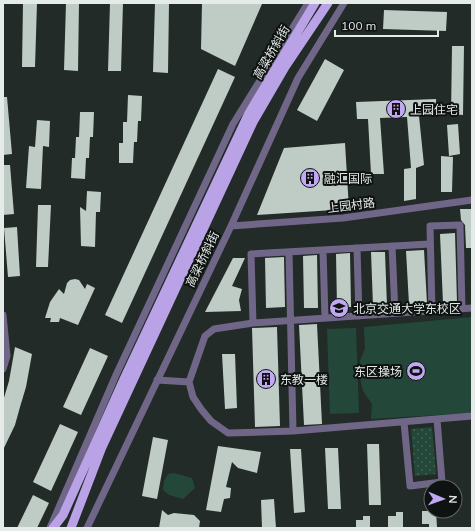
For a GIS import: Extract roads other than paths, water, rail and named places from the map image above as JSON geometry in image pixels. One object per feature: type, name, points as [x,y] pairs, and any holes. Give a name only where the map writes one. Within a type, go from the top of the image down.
[{"type":"main road","name":"高粱桥斜街","points":[[249,113],[315,3]]},
{"type":"main road","name":"高粱桥斜街","points":[[307,33],[328,3]]},
{"type":"main road","name":"高梁桥斜街","points":[[71,528],[102,447],[254,122],[307,33]]},
{"type":"main road","name":"高梁桥斜街","points":[[52,528],[63,515],[124,379],[249,113]]},
{"type":"street","name":"高梁桥斜街","points":[[52,528],[116,375],[233,124],[308,3]]},
{"type":"street","name":"高梁桥斜街","points":[[87,528],[231,226],[298,78],[344,3]]},
{"type":"street","points":[[233,124],[249,113]]},
{"type":"street","name":"上园村路","points":[[231,226],[343,218],[472,200]]},
{"type":"street","points":[[432,311],[430,226],[460,225],[462,309]]},
{"type":"street","points":[[253,323],[251,254],[430,244]]},
{"type":"street","points":[[392,246],[395,313]]},
{"type":"street","points":[[357,248],[359,316]]},
{"type":"street","points":[[323,250],[325,318]]},
{"type":"street","points":[[290,252],[293,431]]},
{"type":"street","points":[[472,308],[253,323],[214,329],[205,336],[189,382],[193,397],[201,409],[211,421],[228,433],[293,431],[472,416]]},
{"type":"street","points":[[3,315],[7,356],[3,369]]},
{"type":"street","points":[[157,380],[167,382],[189,382]]},
{"type":"street","points":[[404,422],[410,486],[442,482],[438,419]]},
{"type":"place","name":"上园住宅","points":[[396,109]]},
{"type":"place","name":"融汇国际","points":[[310,178]]},
{"type":"place","name":"北京交通大学东校区","points":[[339,308]]},
{"type":"place","name":"东区操场","points":[[416,371]]},
{"type":"place","name":"东教一楼","points":[[266,379]]}]
